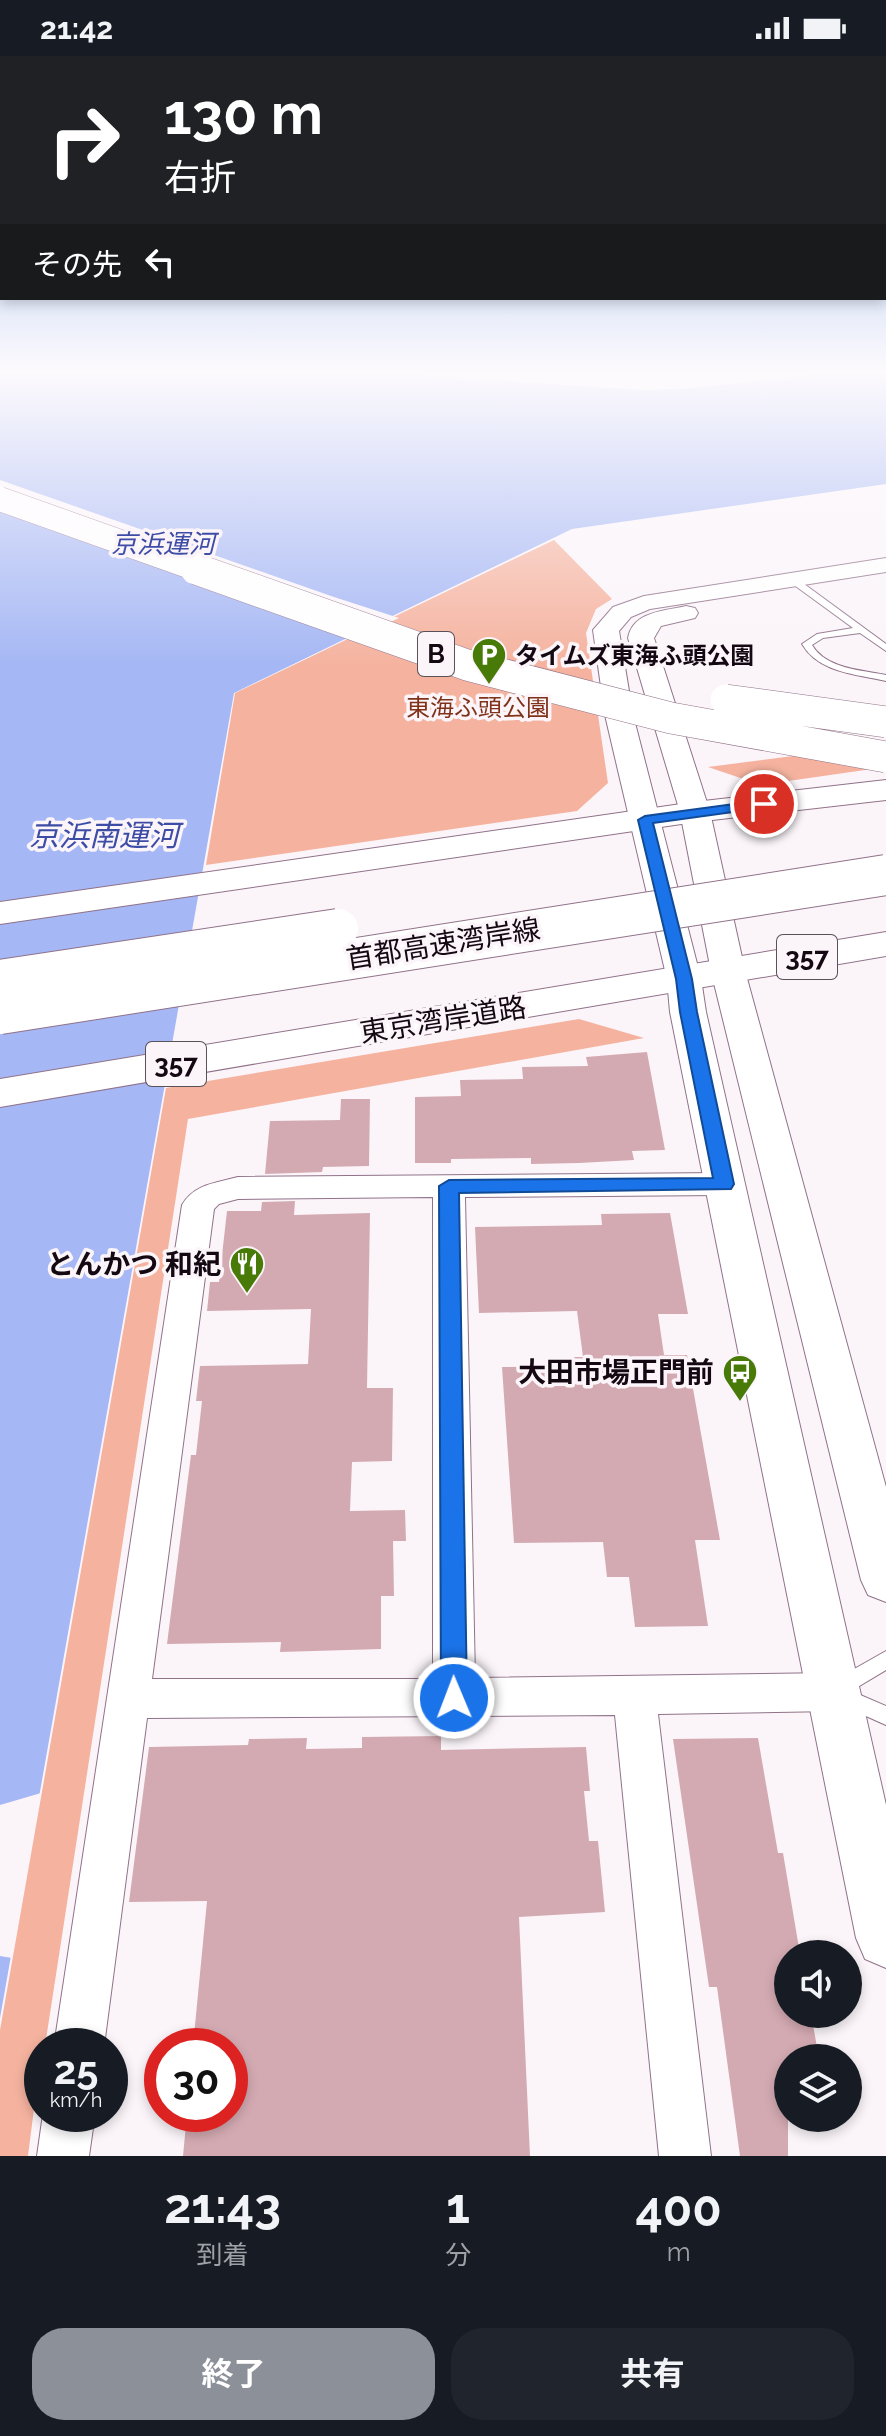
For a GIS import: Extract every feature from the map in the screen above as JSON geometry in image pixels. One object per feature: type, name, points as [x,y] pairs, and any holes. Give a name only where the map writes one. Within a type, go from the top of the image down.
[{"type":"highway","name":"B","points":[[0,487],[309,597],[489,652],[706,697],[886,722]]},
{"type":"highway","name":"B","points":[[0,499],[467,665],[671,718],[886,757]]},
{"type":"highway","points":[[0,913],[695,812],[875,790]]},
{"type":"highway","name":"首都高速湾岸線","points":[[0,980],[886,846]]},
{"type":"highway","name":"首都高速湾岸線","points":[[0,1014],[886,875]]},
{"type":"highway","name":"東京湾岸道路","points":[[0,1093],[886,944]]},
{"type":"street","points":[[886,565],[664,617],[652,621],[642,631],[641,638],[695,812],[728,971],[886,1580]]},
{"type":"street","points":[[886,579],[644,603],[622,612],[606,630],[619,715],[684,979],[724,1184],[886,1938]]},
{"type":"street","points":[[82,2028],[198,1205],[208,1196],[238,1188],[724,1184]]},
{"type":"street","points":[[449,1186],[454,1698]]},
{"type":"street","points":[[128,1699],[833,1692]]},
{"type":"street","points":[[634,1695],[685,2156]]},
{"type":"street","points":[[63,2156],[66,2132]]},
{"type":"lane","points":[[801,586],[886,648]]},
{"type":"lane","points":[[861,630],[820,636],[807,644],[819,659],[886,678]]},
{"type":"lane","points":[[833,1692],[886,1660]]},
{"type":"lane","points":[[833,1692],[886,1716]]},
{"type":"green space","name":"東海ふ頭公園","points":[[554,540],[612,599],[596,609],[586,633],[608,783],[577,811],[206,865],[235,693]]},
{"type":"green space","points":[[886,744],[886,767],[761,785],[708,767]]},
{"type":"green space","points":[[579,1019],[644,1038],[188,1119],[48,2028],[24,2028],[24,2132],[31,2132],[28,2156],[0,2156],[0,2030],[166,1088]]},
{"type":"water","points":[[0,469],[886,469],[886,484],[572,529],[234,693],[0,2018]]},
{"type":"pier","points":[[0,480],[399,618],[358,637],[0,507]]},
{"type":"pier","points":[[41,1793],[12,1958],[0,1956],[0,1805]]},
{"type":"building","points":[[647,1052],[665,1150],[632,1151],[634,1160],[579,1163],[531,1164],[531,1158],[451,1159],[451,1163],[415,1163],[415,1097],[461,1096],[460,1080],[523,1079],[522,1067],[588,1066],[586,1057]]},
{"type":"building","points":[[341,1099],[370,1099],[369,1166],[323,1167],[322,1172],[265,1174],[270,1121],[340,1120]]},
{"type":"building","points":[[295,1201],[294,1215],[370,1213],[367,1388],[393,1388],[392,1461],[352,1462],[350,1511],[405,1510],[406,1541],[393,1541],[394,1596],[381,1596],[381,1649],[280,1652],[281,1642],[167,1644],[191,1455],[196,1455],[202,1401],[196,1401],[200,1366],[308,1364],[311,1309],[207,1311],[210,1282],[219,1282],[227,1211],[261,1211],[262,1202]]},
{"type":"building","points":[[670,1213],[688,1314],[658,1314],[664,1355],[687,1355],[720,1540],[695,1540],[708,1626],[635,1627],[629,1577],[607,1577],[603,1542],[514,1543],[502,1367],[566,1366],[565,1357],[583,1357],[577,1311],[479,1313],[475,1227],[602,1225],[601,1214]]},
{"type":"building","points":[[441,1736],[441,1750],[586,1747],[590,1791],[584,1791],[589,1841],[598,1841],[605,1912],[519,1917],[530,2156],[183,2156],[185,2132],[248,2132],[248,2028],[195,2028],[207,1901],[129,1902],[149,1747],[248,1745],[249,1739],[307,1738],[306,1749],[362,1748],[362,1737]]},
{"type":"building","points":[[758,1738],[778,1853],[783,1853],[798,1940],[774,1940],[774,2028],[814,2028],[816,2044],[774,2044],[774,2132],[788,2132],[788,2156],[740,2156],[717,1987],[709,1987],[673,1739]]},
{"type":"place","name":"タイムズ東海ふ頭公園","points":[[489,686]]},
{"type":"place","name":"とんかつ 和紀","points":[[247,1295]]},
{"type":"place","name":"大田市場正門前","points":[[740,1403]]},
{"type":"route","points":[[454,1698],[449,1186],[724,1184],[684,979],[645,820],[764,804]]},
{"type":"water label","name":"京浜運河","points":[[163,544]]},
{"type":"water label","name":"京浜南運河","points":[[104,835]]}]
